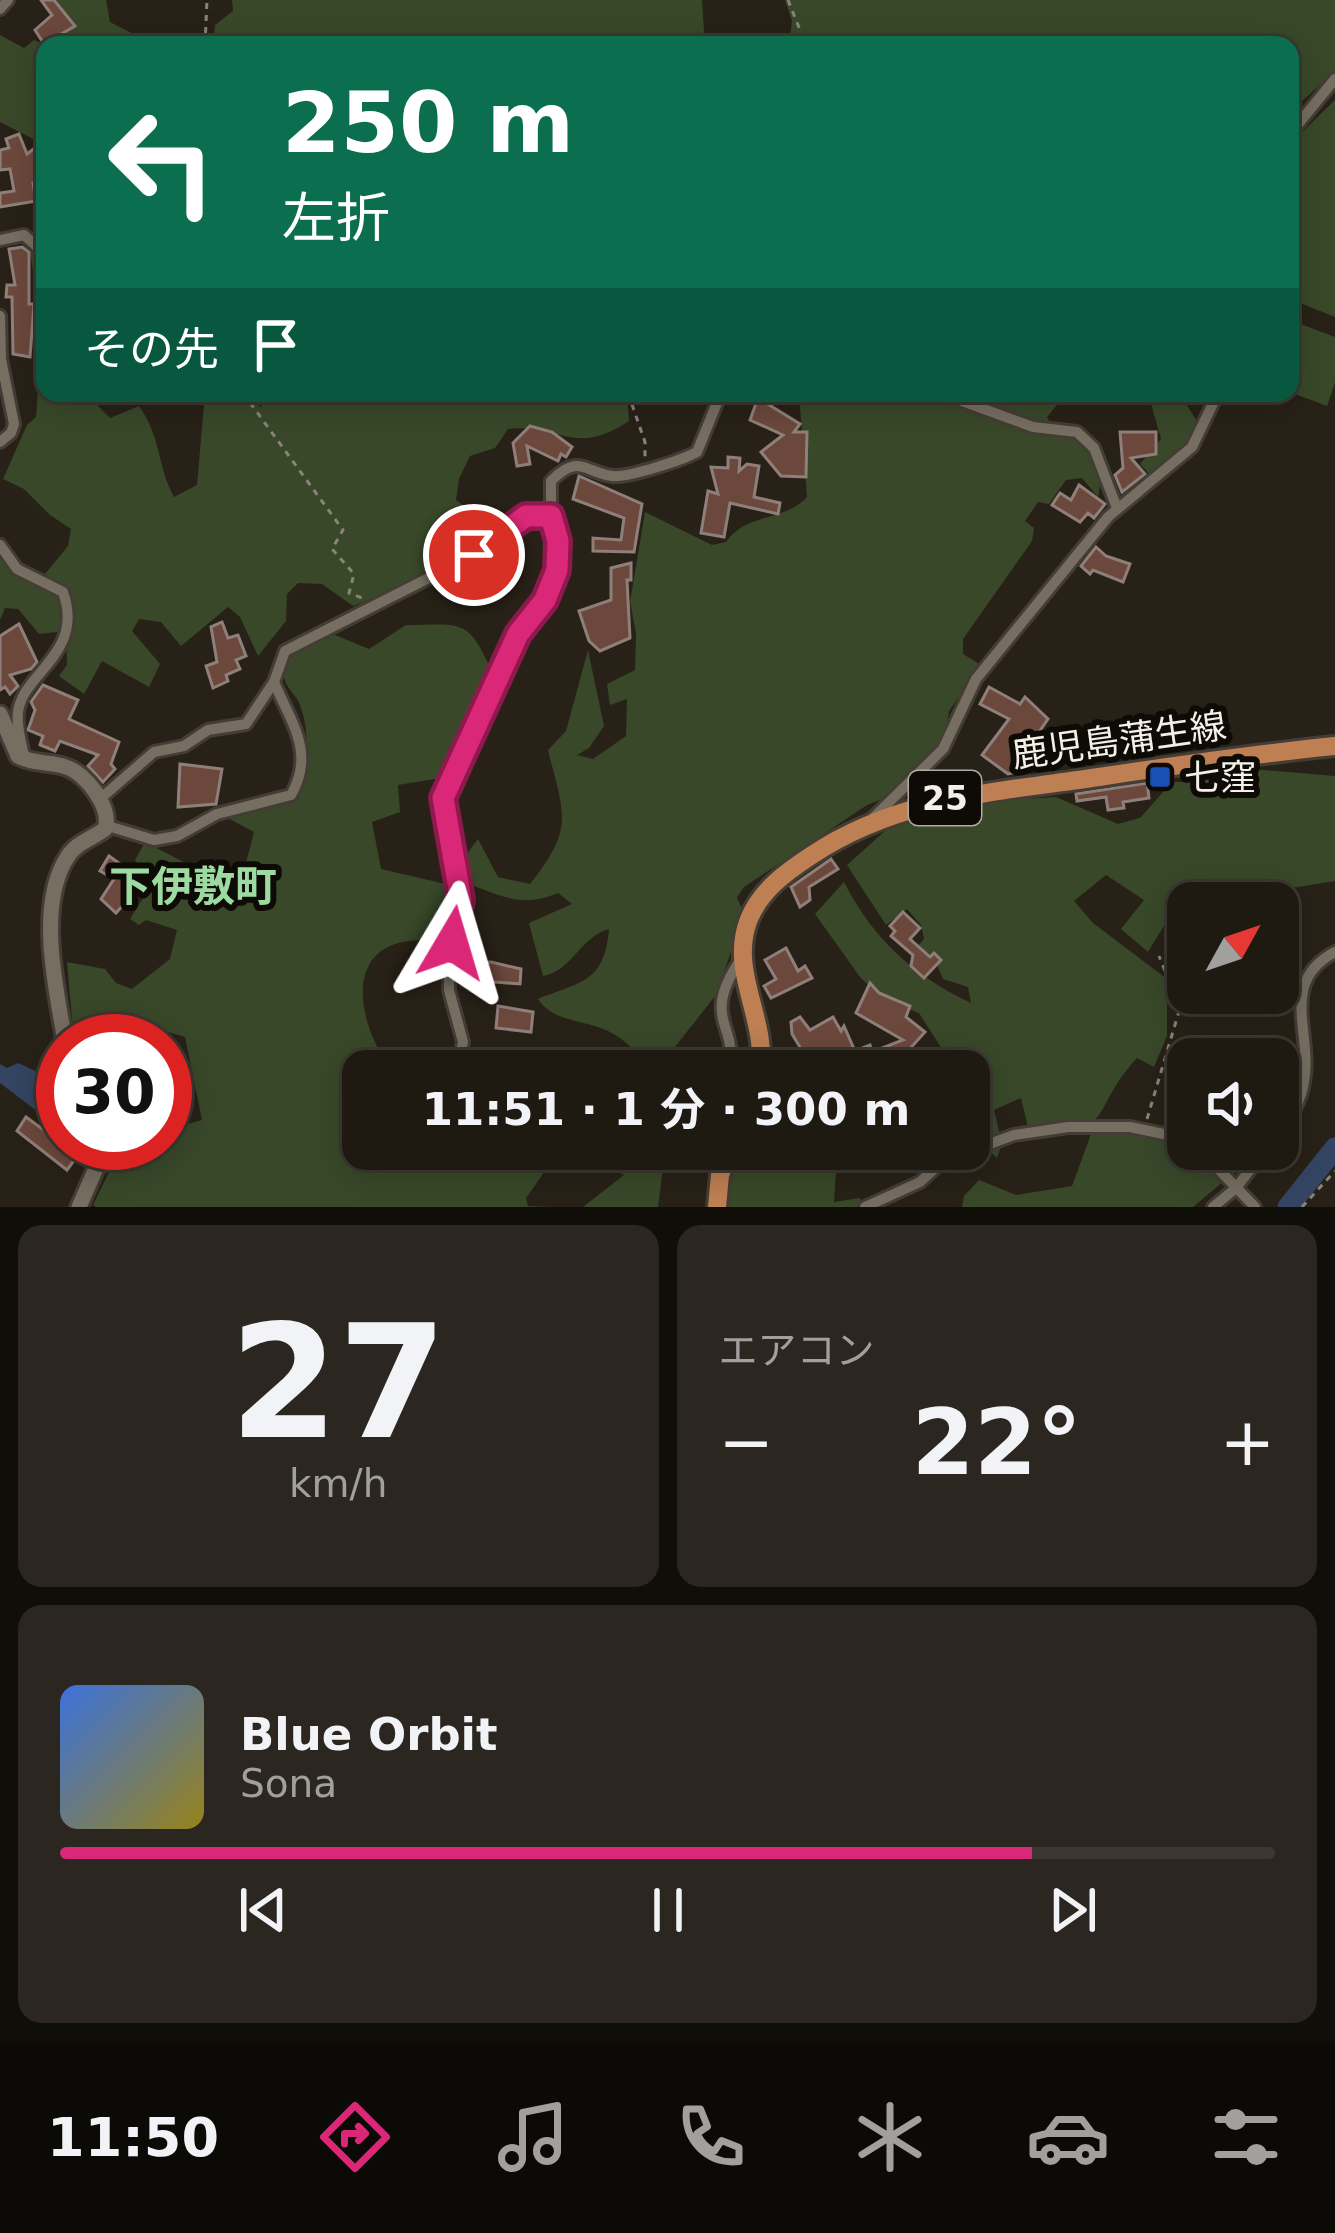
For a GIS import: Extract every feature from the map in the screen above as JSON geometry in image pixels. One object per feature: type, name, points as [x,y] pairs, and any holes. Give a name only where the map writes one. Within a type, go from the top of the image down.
[{"type":"main road","name":"鹿児島蒲生線","points":[[742,958],[745,931],[763,893],[804,860],[869,821],[952,796],[1335,746]]},
{"type":"main road","points":[[742,958],[761,1050]]},
{"type":"main road","points":[[717,1207],[722,1170]]},
{"type":"street","points":[[0,9],[8,0]]},
{"type":"street","points":[[1299,123],[1335,79]]},
{"type":"street","points":[[0,240],[24,235],[36,246]]},
{"type":"street","points":[[0,316],[1,359],[14,424],[0,442]]},
{"type":"street","points":[[461,1050],[449,990],[461,900],[443,798],[518,634],[545,600],[557,570],[550,481],[584,464],[616,476],[698,452],[717,402]]},
{"type":"street","points":[[962,402],[993,415],[1077,432],[1094,448],[1117,508]]},
{"type":"street","points":[[869,821],[943,749],[976,680],[1117,508],[1192,447],[1214,402]]},
{"type":"street","points":[[100,799],[154,752],[184,746],[208,730],[246,724],[274,682],[290,646],[474,555],[526,516],[551,516]]},
{"type":"street","points":[[0,545],[17,569],[63,592],[69,608],[50,667],[27,689],[17,710],[25,760]]},
{"type":"street","points":[[61,1014],[50,927],[65,860],[78,844],[108,826],[154,840],[177,836],[217,814],[291,795],[298,783],[299,736],[274,682]]},
{"type":"street","points":[[0,714],[12,748],[25,760],[70,768],[100,799],[108,826]]},
{"type":"street","points":[[1299,1097],[1306,1048],[1299,998],[1308,973],[1335,952]]},
{"type":"street","points":[[731,1050],[719,1020],[719,1005],[742,958]]},
{"type":"street","points":[[865,1207],[920,1182],[943,1160],[1014,1135],[1069,1127],[1167,1135]]},
{"type":"street","points":[[80,1207],[96,1170]]},
{"type":"street","points":[[1218,1170],[1255,1207]]},
{"type":"street","points":[[1213,1207],[1249,1170]]},
{"type":"path","points":[[206,36],[207,0]]},
{"type":"path","points":[[788,0],[802,36]]},
{"type":"path","points":[[250,402],[343,530],[332,549],[354,574],[349,593],[362,598]]},
{"type":"path","points":[[631,402],[645,442],[645,467]]},
{"type":"path","points":[[1144,1130],[1180,1008],[1159,956]]},
{"type":"path","points":[[1302,1207],[1335,1171]]},
{"type":"green space","points":[[56,0],[106,0],[110,22],[137,36],[60,36],[51,31],[69,17]]},
{"type":"green space","points":[[232,0],[702,0],[704,31],[702,36],[214,36],[215,25],[233,11]]},
{"type":"green space","points":[[785,0],[1335,0],[1335,71],[1299,104],[1299,36],[790,36],[792,21]]},
{"type":"green space","points":[[0,35],[24,48],[36,41],[36,140],[0,122]]},
{"type":"green space","points":[[1335,100],[1335,317],[1299,303],[1299,135]]},
{"type":"green space","points":[[29,245],[36,252],[36,290]]},
{"type":"green space","points":[[1299,323],[1335,337],[1335,382],[1327,406],[1299,395]]},
{"type":"green space","points":[[37,402],[94,402],[110,418],[139,406],[174,497],[197,485],[204,402],[254,402],[261,407],[264,402],[628,402],[629,421],[610,432],[580,438],[508,429],[495,448],[470,456],[459,479],[456,500],[490,525],[445,563],[353,606],[322,584],[298,583],[287,594],[286,621],[258,656],[240,617],[228,607],[181,646],[161,622],[139,619],[132,631],[160,664],[149,687],[102,661],[84,694],[59,676],[67,665],[66,631],[39,634],[18,609],[5,608],[0,620],[0,548],[17,572],[45,574],[68,546],[71,529],[24,489],[3,479],[27,425],[36,417]]},
{"type":"green space","points":[[800,402],[1060,402],[1047,417],[1054,430],[1085,444],[1099,473],[1098,497],[1082,478],[1066,480],[1049,504],[1038,502],[1025,521],[1034,528],[1032,541],[963,639],[963,654],[981,665],[949,711],[945,737],[890,796],[867,805],[744,887],[737,897],[744,914],[716,995],[672,1050],[634,1050],[614,1034],[561,1017],[538,999],[588,978],[602,960],[609,929],[561,968],[543,976],[529,923],[572,904],[558,893],[525,900],[474,886],[466,855],[478,839],[498,877],[530,884],[554,849],[562,820],[548,750],[566,731],[588,650],[604,726],[589,748],[577,755],[593,759],[626,736],[627,699],[610,705],[607,684],[635,670],[636,633],[630,602],[645,512],[712,545],[726,542],[744,526],[807,497]]},
{"type":"green space","points":[[1151,402],[1185,402],[1197,421],[1194,430],[1186,445],[1152,477],[1140,464],[1161,439]]},
{"type":"green space","points":[[406,625],[453,626],[470,634],[493,674],[458,758],[441,778],[398,785],[400,812],[372,822],[381,869],[454,886],[457,901],[444,943],[392,945],[366,971],[365,1012],[380,1050],[342,1050],[342,1170],[541,1170],[545,1171],[526,1198],[528,1206],[550,1207],[96,1207],[110,1170],[192,1170],[192,1123],[202,1120],[192,1071],[192,1014],[72,1014],[67,962],[105,969],[116,983],[132,989],[170,959],[177,930],[146,920],[139,925],[130,919],[146,893],[148,877],[135,860],[145,842],[197,869],[242,878],[254,832],[228,818],[294,802],[302,787],[306,728],[299,702],[285,681],[287,663],[300,650],[335,635],[369,649]]},
{"type":"green space","points":[[1228,767],[1335,776],[1335,881],[1299,887],[1299,882],[1167,882],[1167,921],[1148,952],[1121,929],[1144,900],[1106,875],[1074,901],[1093,923],[1167,979],[1167,1036],[1154,1067],[1137,1058],[1098,1116],[1078,1129],[1030,1135],[1021,1098],[994,1110],[1002,1143],[997,1158],[990,1152],[990,1050],[941,1050],[919,1013],[884,1000],[860,977],[815,914],[844,882],[868,921],[897,954],[931,981],[971,1003],[968,987],[943,979],[937,965],[916,948],[924,939],[921,925],[907,909],[886,925],[847,865],[896,821],[1006,800],[1056,797],[1118,824],[1140,818],[1172,782],[1191,782]]},
{"type":"green space","points":[[1146,1133],[1167,1138],[1167,1170],[1225,1170],[1230,1176],[1193,1207],[962,1207],[964,1196],[979,1180],[1016,1195],[1072,1186],[1091,1134]]},
{"type":"green space","points":[[614,1170],[663,1170],[658,1207],[583,1207],[624,1175]]},
{"type":"green space","points":[[734,1170],[864,1170],[836,1171],[834,1202],[860,1198],[863,1207],[725,1207]]},
{"type":"water","points":[[18,1063],[36,1071],[36,1110],[0,1083],[0,1064],[7,1068]]},
{"type":"building","points":[[41,0],[54,0],[75,26],[58,36],[39,36],[35,30],[52,15]]},
{"type":"building","points":[[19,134],[27,154],[36,147],[36,201],[0,207],[0,193],[14,191],[10,169],[0,170],[0,150],[9,148],[6,139]]},
{"type":"building","points":[[22,247],[29,252],[29,304],[34,304],[30,357],[13,354],[12,297],[6,297],[7,285],[15,285],[9,249]]},
{"type":"building","points":[[757,402],[764,402],[800,424],[794,432],[807,432],[806,477],[781,476],[761,452],[783,435],[750,420]]},
{"type":"building","points":[[530,426],[552,432],[572,447],[566,457],[561,454],[558,461],[527,446],[530,464],[517,466],[513,443]]},
{"type":"building","points":[[1120,432],[1156,432],[1156,454],[1131,458],[1145,474],[1122,492],[1115,475],[1123,468]]},
{"type":"building","points":[[728,457],[740,458],[739,471],[747,464],[759,466],[754,497],[780,503],[778,514],[730,503],[724,537],[701,533],[708,491],[718,494],[711,467],[728,468]]},
{"type":"building","points":[[579,476],[642,504],[634,552],[593,551],[593,538],[621,540],[624,518],[573,499]]},
{"type":"building","points":[[1079,485],[1105,504],[1094,518],[1088,513],[1080,522],[1052,505],[1060,493],[1071,500]]},
{"type":"building","points":[[1096,547],[1130,564],[1123,582],[1093,570],[1090,574],[1081,566]]},
{"type":"building","points":[[631,563],[631,580],[627,580],[630,638],[600,651],[589,641],[579,611],[611,600],[611,568]]},
{"type":"building","points":[[222,622],[228,638],[238,635],[246,656],[236,660],[240,669],[226,675],[228,681],[213,688],[206,666],[217,662],[211,627]]},
{"type":"building","points":[[19,624],[37,662],[31,669],[10,675],[18,686],[10,694],[5,687],[0,690],[0,636]]},
{"type":"building","points":[[43,685],[78,700],[69,719],[119,742],[111,764],[115,769],[103,782],[88,766],[98,755],[60,741],[55,751],[40,745],[43,736],[28,730],[35,710],[31,702]]},
{"type":"building","points":[[989,687],[1020,704],[1025,697],[1048,719],[1039,732],[1045,736],[1043,751],[1030,769],[1008,774],[982,755],[1009,719],[980,704]]},
{"type":"building","points":[[180,764],[222,769],[216,804],[178,807]]},
{"type":"building","points":[[1147,783],[1149,798],[1123,802],[1124,808],[1108,810],[1106,797],[1077,801],[1076,794]]},
{"type":"building","points":[[109,856],[144,881],[116,913],[101,899],[114,879],[100,871]]},
{"type":"building","points":[[831,859],[838,869],[809,887],[810,900],[800,907],[791,887]]},
{"type":"building","points":[[903,912],[920,928],[910,939],[930,957],[934,953],[941,960],[924,978],[911,966],[913,955],[891,936],[895,931],[890,926]]},
{"type":"building","points":[[786,948],[798,971],[805,966],[812,978],[771,998],[764,986],[776,979],[765,960]]},
{"type":"building","points":[[468,963],[521,969],[520,984],[469,980]]},
{"type":"building","points":[[870,983],[879,993],[910,1006],[906,1017],[925,1032],[909,1050],[877,1050],[903,1040],[856,1013]]},
{"type":"building","points":[[498,1006],[533,1012],[531,1032],[496,1028]]},
{"type":"building","points":[[800,1017],[810,1030],[833,1017],[841,1031],[844,1026],[855,1050],[802,1050],[791,1022]]},
{"type":"building","points":[[26,1117],[36,1124],[36,1146],[17,1131]]},
{"type":"waterway","points":[[1288,1207],[1335,1148]]},
{"type":"place","name":"七窪","points":[[1160,777]]},
{"type":"district","name":"下伊敷町","points":[[193,886]]},
{"type":"route","points":[[452,943],[461,900],[443,809],[446,785],[518,634],[545,600],[557,570],[558,541],[551,516],[518,520],[474,555]]}]
